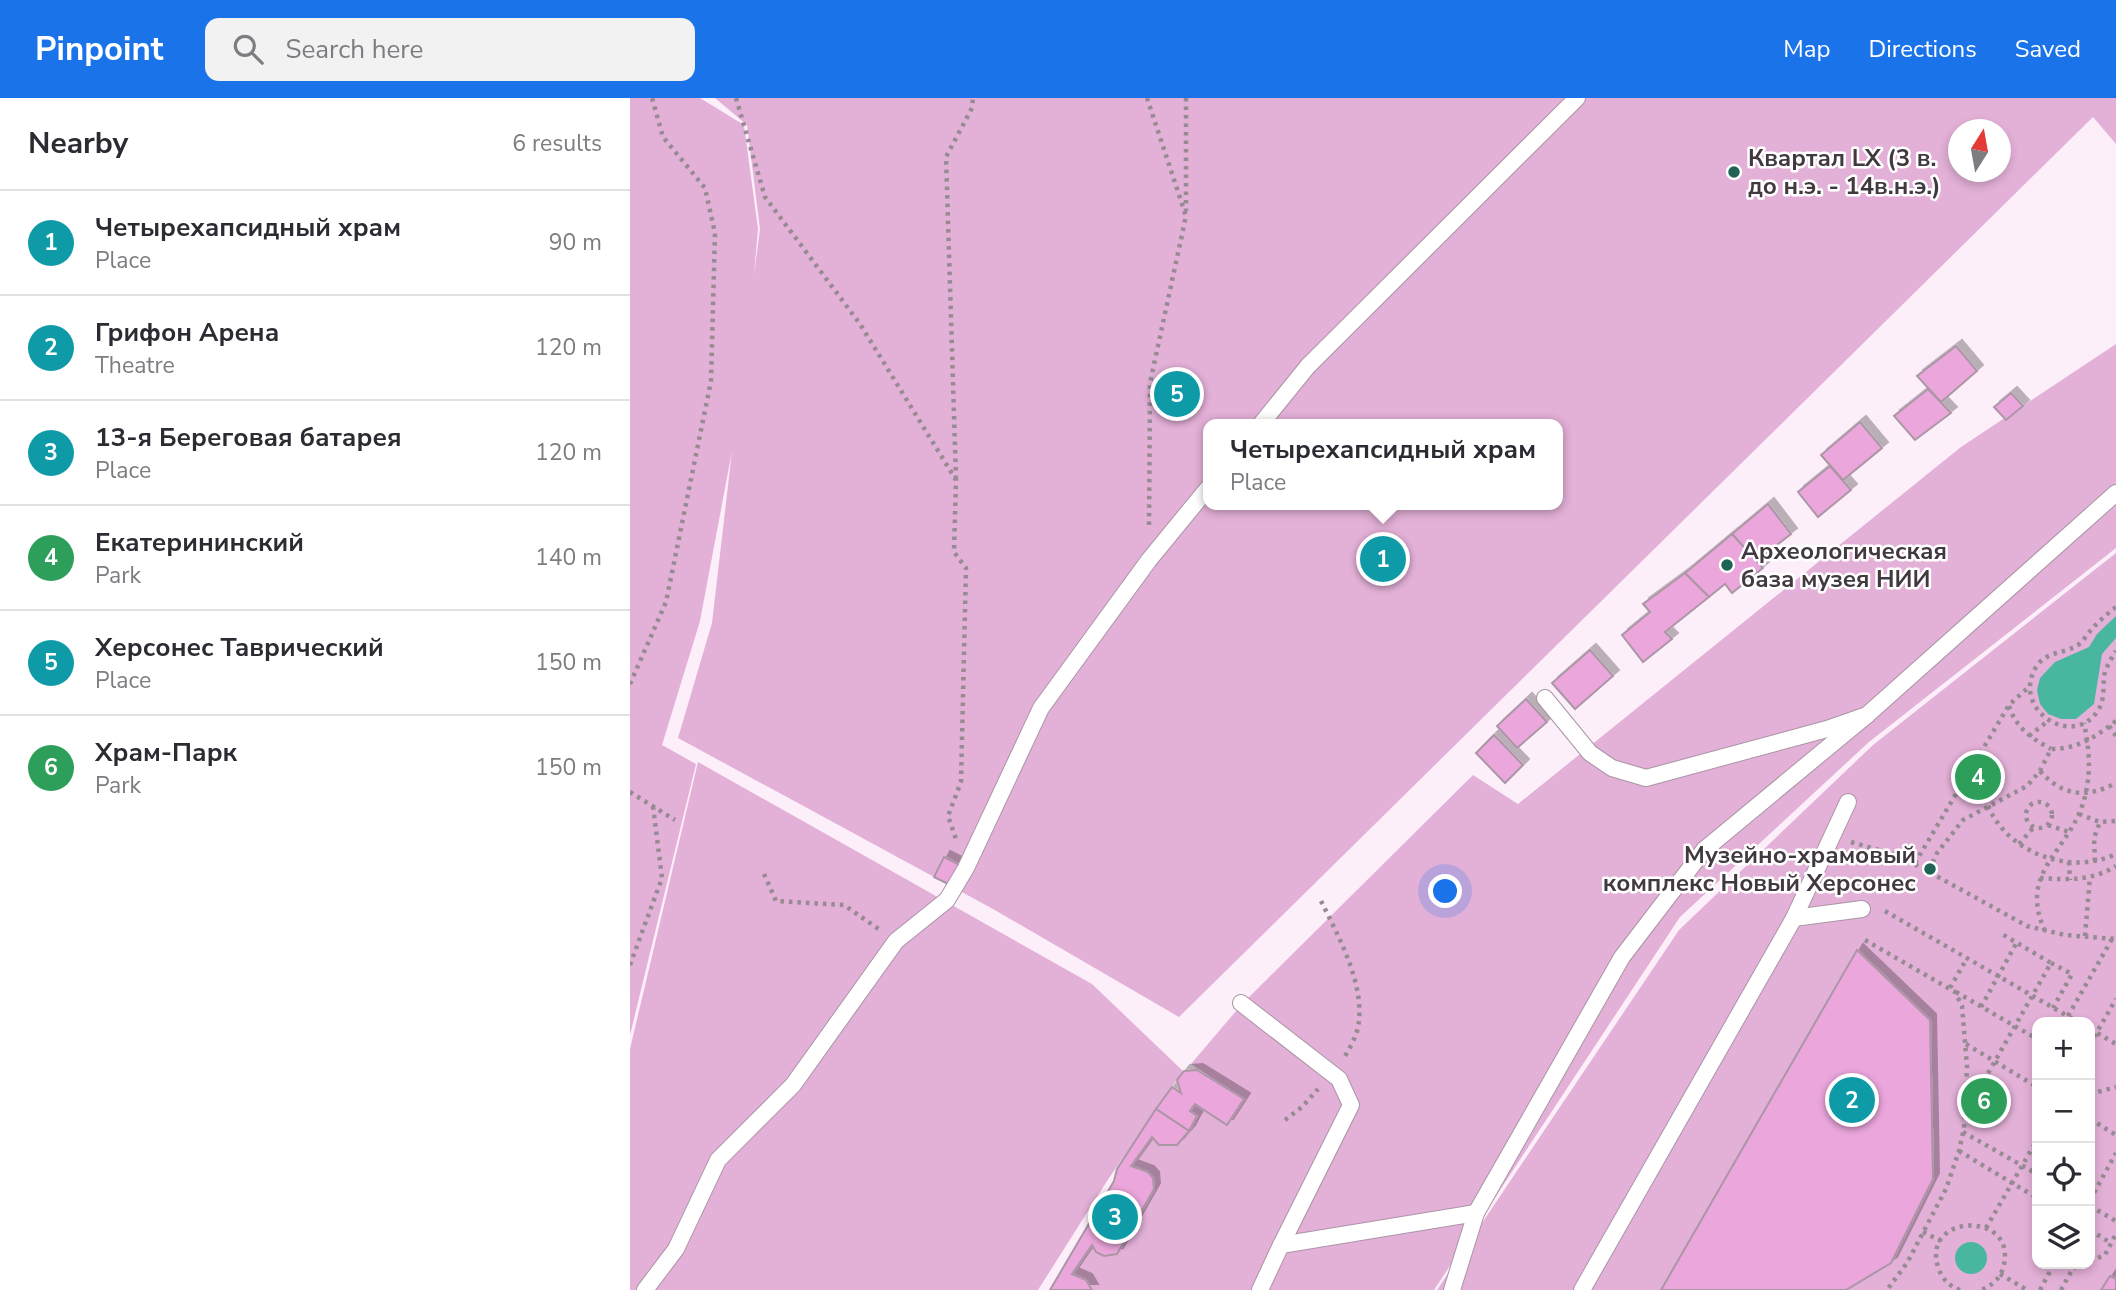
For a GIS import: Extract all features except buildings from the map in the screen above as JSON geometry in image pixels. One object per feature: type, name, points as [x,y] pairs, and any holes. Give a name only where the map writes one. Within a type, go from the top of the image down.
[{"type":"lane","points":[[1265,419],[1308,366],[1577,98]]},
{"type":"lane","points":[[1451,1290],[1476,1213],[1622,957],[1704,850],[1867,715],[2116,493]]},
{"type":"lane","points":[[645,1290],[676,1250],[718,1160],[793,1085],[896,941],[947,901],[966,869],[1041,708],[1149,560],[1203,494]]},
{"type":"lane","points":[[1545,698],[1590,753],[1612,768],[1646,778],[1827,729],[1867,715]]},
{"type":"lane","points":[[1582,1290],[1794,918],[1849,802]]},
{"type":"lane","points":[[1794,918],[1862,909]]},
{"type":"lane","points":[[1241,1003],[1339,1079],[1351,1105],[1260,1290]]},
{"type":"lane","points":[[1281,1245],[1476,1213]]},
{"type":"path","points":[[630,684],[666,602],[711,368],[715,233],[705,188],[663,136],[652,98]]},
{"type":"path","points":[[736,98],[765,197],[860,324],[956,480]]},
{"type":"path","points":[[966,869],[948,817],[961,782],[965,568],[954,552],[956,480],[946,157],[972,108],[973,98]]},
{"type":"path","points":[[1147,98],[1186,215]]},
{"type":"path","points":[[1149,560],[1150,383],[1186,215],[1186,98]]},
{"type":"path","points":[[2114,654],[2105,675],[2097,712],[2084,723],[2068,726],[2048,720],[2037,713],[2032,700],[2031,685],[2036,666],[2055,652],[2080,645],[2099,621],[2116,607]]},
{"type":"path","points":[[2114,654],[2116,667]]},
{"type":"path","points":[[1915,863],[2009,705],[2031,685]]},
{"type":"path","points":[[2009,705],[2013,717],[2029,736],[2051,749],[2073,747],[2088,741],[2116,721]]},
{"type":"path","points":[[2029,736],[2048,720]]},
{"type":"path","points":[[2045,932],[2038,913],[2036,890],[2050,858],[2079,814],[2086,793],[2090,758],[2084,723]]},
{"type":"path","points":[[2109,726],[2116,736]]},
{"type":"path","points":[[1929,870],[1937,853],[1964,820],[2027,786],[2040,771],[2051,749]]},
{"type":"path","points":[[2040,771],[2071,792],[2097,792],[2116,783]]},
{"type":"path","points":[[630,792],[675,820]]},
{"type":"path","points":[[2036,802],[2045,803],[2052,810],[2052,819],[2042,828],[2034,827],[2027,821],[2025,813],[2029,805],[2036,802]]},
{"type":"path","points":[[630,965],[662,878],[653,806]]},
{"type":"path","points":[[1988,806],[1997,825],[2019,844],[2050,858],[2086,863],[2116,854]]},
{"type":"path","points":[[2079,814],[2100,822],[2116,821]]},
{"type":"path","points":[[2095,861],[2094,838],[2100,822]]},
{"type":"path","points":[[2048,825],[2069,832]]},
{"type":"path","points":[[2019,844],[2034,827]]},
{"type":"path","points":[[1831,836],[1900,856],[2027,926],[2045,932],[2114,939],[2068,1016],[1885,911]]},
{"type":"path","points":[[2069,862],[2070,880]]},
{"type":"path","points":[[2039,878],[2070,880],[2090,877],[2116,866]]},
{"type":"path","points":[[764,874],[776,901],[844,905],[896,941]]},
{"type":"path","points":[[2085,936],[2090,877]]},
{"type":"path","points":[[1285,1120],[1303,1107],[1344,1058],[1358,1029],[1359,999],[1344,948],[1321,901]]},
{"type":"path","points":[[2002,934],[2072,974],[2053,1008]]},
{"type":"path","points":[[1865,940],[2032,1036]]},
{"type":"path","points":[[1981,1007],[2017,942]]},
{"type":"path","points":[[1952,990],[1967,958]]},
{"type":"path","points":[[1965,1113],[2051,963]]},
{"type":"path","points":[[1887,1290],[1907,1263],[1947,1189],[1959,1151],[1965,1113],[1966,1044],[1962,1006],[1952,990]]},
{"type":"path","points":[[2116,999],[2096,1033],[2116,1044]]},
{"type":"path","points":[[1966,1044],[2032,1084]]},
{"type":"path","points":[[2095,1093],[2116,1087]]},
{"type":"path","points":[[2095,1122],[2116,1135]]},
{"type":"path","points":[[1963,1132],[2032,1171]]},
{"type":"path","points":[[1986,1228],[2035,1143]]},
{"type":"path","points":[[1959,1151],[2032,1195]]},
{"type":"path","points":[[2095,1191],[2116,1153]]},
{"type":"path","points":[[2095,1209],[2116,1222]]},
{"type":"path","points":[[1956,1289],[1947,1283],[1940,1273],[1937,1252],[1948,1232],[1957,1226],[1968,1224],[1986,1228],[1998,1238],[2003,1247],[2005,1259],[2000,1274],[1989,1287],[1981,1290]]},
{"type":"path","points":[[1923,1232],[1941,1241]]},
{"type":"path","points":[[2095,1233],[2111,1243]]},
{"type":"path","points":[[2095,1259],[2105,1255],[2116,1234]]},
{"type":"path","points":[[2040,1290],[2051,1269]]},
{"type":"path","points":[[2061,1290],[2072,1269]]},
{"type":"path","points":[[2000,1274],[2027,1290]]},
{"type":"shaded area","points":[[630,98],[700,98],[744,125],[758,229],[754,275],[760,229],[747,125],[715,98],[2116,98],[2116,144],[2093,117],[1179,1017],[993,909],[678,738],[712,623],[732,451],[700,621],[662,745],[696,764],[630,1035]]},
{"type":"shaded area","points":[[2116,344],[2116,548],[1869,742],[1680,917],[1434,1290],[1092,1290],[1086,1280],[1073,1274],[1092,1245],[1102,1255],[1117,1254],[1154,1189],[1148,1173],[1131,1166],[1152,1137],[1159,1145],[1177,1145],[1197,1116],[1190,1111],[1195,1104],[1227,1125],[1243,1099],[1191,1064],[1242,1004],[1473,775],[1518,804],[1961,447]]},
{"type":"shaded area","name":"Музейно-храмовый комплекс Новый Херсонес","points":[[2116,553],[2116,1290],[1437,1290],[1679,930],[1873,745]]},
{"type":"shaded area","points":[[2116,616],[2116,638],[2102,654],[2094,704],[2076,719],[2061,719],[2048,714],[2040,704],[2037,690],[2040,678],[2055,662],[2089,647],[2097,634]]},
{"type":"shaded area","points":[[698,762],[1092,984],[1183,1071],[1109,1178],[1038,1290],[630,1290],[630,1049]]},
{"type":"shaded area","points":[[1971,1242],[1982,1247],[1987,1258],[1982,1269],[1971,1274],[1960,1269],[1955,1258],[1960,1247]]},
{"type":"place","name":"Квартал LX (3 в. до н.э. - 14в.н.э.)","points":[[1734,172]]},
{"type":"place","name":"Херсонес Таврический","points":[[1177,394]]},
{"type":"place","name":"Четырехапсидный храм","points":[[1383,559]]},
{"type":"place","name":"Археологическая база музея НИИ","points":[[1727,565]]},
{"type":"place","name":"Екатерининский","points":[[1978,777]]},
{"type":"place","name":"Музейно-храмовый комплекс Новый Херсонес","points":[[1930,869]]},
{"type":"place","name":"Грифон Арена","points":[[1852,1100]]},
{"type":"place","name":"Храм-Парк","points":[[1984,1101]]},
{"type":"place","name":"13-я Береговая батарея","points":[[1115,1217]]}]
